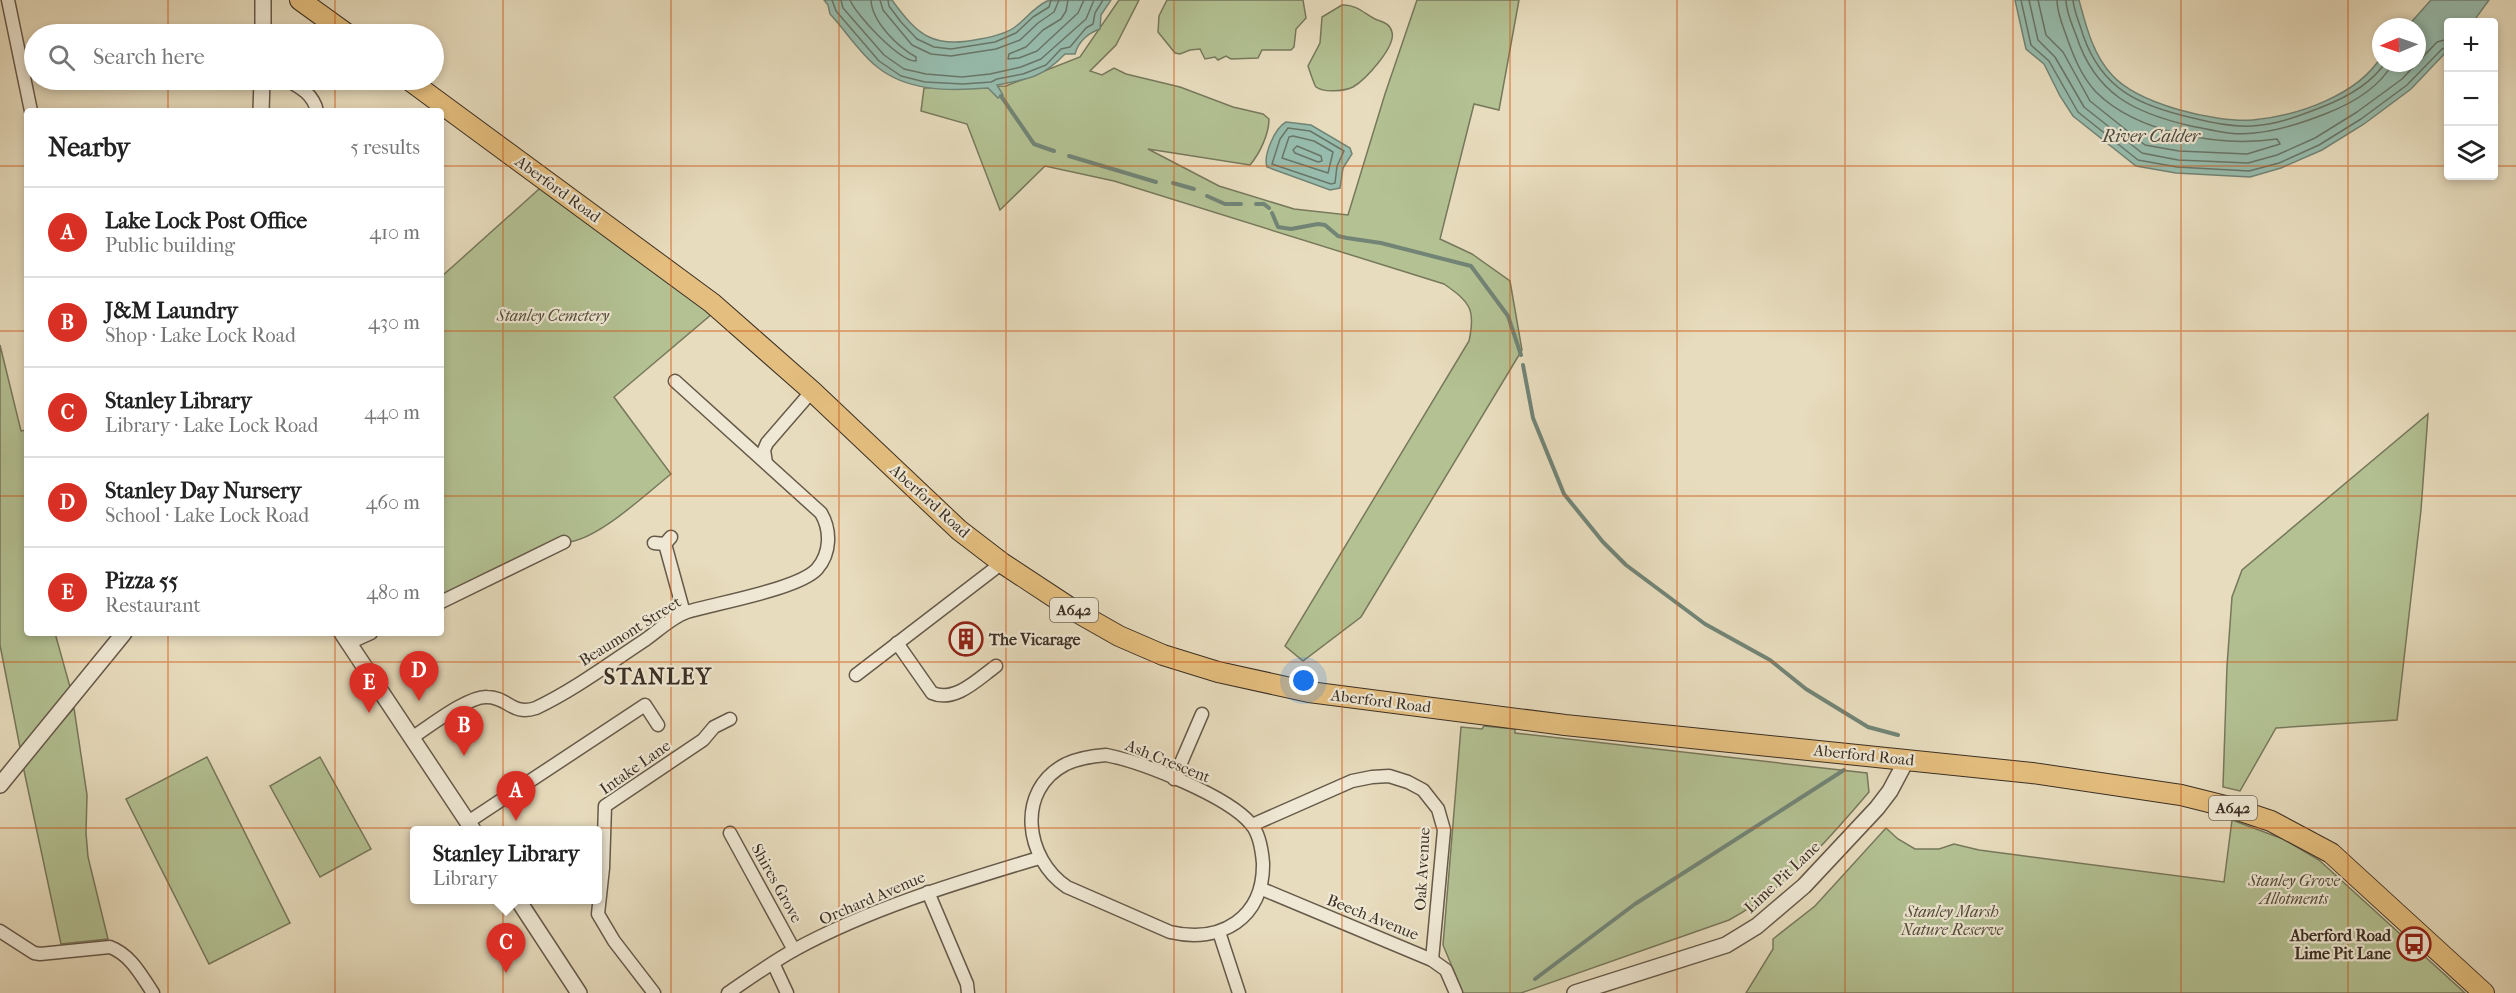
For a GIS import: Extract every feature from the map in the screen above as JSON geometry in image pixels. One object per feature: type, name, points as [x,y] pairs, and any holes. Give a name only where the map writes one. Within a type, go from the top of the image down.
[{"type":"main road","points":[[300,0],[333,24]]},
{"type":"main road","name":"Aberford Road","points":[[423,90],[712,303],[812,391],[951,523],[1002,563],[1075,611],[1119,636],[1163,655],[1218,672],[1309,692],[1565,725],[2031,773],[2181,795],[2229,807],[2271,821],[2331,853],[2484,993]]},
{"type":"street","points":[[8,0],[24,77]]},
{"type":"street","points":[[263,0],[263,24]]},
{"type":"street","points":[[27,90],[30,108]]},
{"type":"street","points":[[261,108],[262,90]]},
{"type":"street","points":[[304,90],[315,100],[316,108]]},
{"type":"street","name":"Beaumont Street","points":[[412,737],[468,703],[484,697],[496,698],[519,710],[527,711],[536,708],[684,613],[801,579],[817,570],[823,559],[829,537],[826,522],[821,513],[675,381]]},
{"type":"street","points":[[766,463],[764,450],[767,443],[812,391]]},
{"type":"street","points":[[664,541],[684,613]]},
{"type":"street","points":[[444,601],[564,542]]},
{"type":"street","points":[[856,675],[1002,563]]},
{"type":"street","points":[[0,785],[121,636]]},
{"type":"street","points":[[345,638],[471,826],[645,705],[658,725]]},
{"type":"street","points":[[897,644],[932,693],[939,696],[954,695],[996,666]]},
{"type":"street","points":[[1174,779],[1202,714]]},
{"type":"street","name":"Intake Lane","points":[[602,877],[605,806],[703,740],[714,727],[730,719]]},
{"type":"street","name":"Ash Crescent","points":[[1219,933],[1183,936],[1170,932],[1067,887],[1055,879],[1039,858],[1031,829],[1035,801],[1043,784],[1065,765],[1080,759],[1106,755],[1121,758],[1174,779],[1223,803],[1252,825]]},
{"type":"street","name":"Lime Pit Lane","points":[[1575,993],[1726,945],[1757,926],[1804,886],[1877,808],[1894,784],[1907,759]]},
{"type":"street","name":"Oak Avenue","points":[[1252,825],[1352,781],[1389,776],[1423,790],[1438,809],[1444,830],[1432,960]]},
{"type":"street","points":[[1239,993],[1219,933],[1233,925],[1245,914],[1262,889],[1262,854],[1252,825]]},
{"type":"street","name":"Shires Grove","points":[[730,833],[794,950]]},
{"type":"street","name":"Orchard Avenue","points":[[728,993],[794,950],[868,915],[928,892],[1039,858]]},
{"type":"street","name":"Beech Avenue","points":[[1262,889],[1432,960],[1446,970],[1456,993]]},
{"type":"street","points":[[928,892],[967,984],[968,993]]},
{"type":"street","points":[[521,904],[579,993]]},
{"type":"street","name":"Intake Lane","points":[[599,904],[598,914],[614,941],[654,993]]},
{"type":"street","points":[[0,931],[34,953],[110,947],[127,956],[153,993]]},
{"type":"street","points":[[773,963],[787,993]]},
{"type":"green space","points":[[1119,0],[1139,0],[1116,45],[1090,71],[1102,75],[1114,68],[1126,74],[1180,87],[1233,107],[1263,114],[1269,119],[1263,143],[1250,165],[1148,149],[1219,186],[1294,209],[1348,215],[1417,0],[1519,0],[1499,110],[1474,104],[1440,239],[1472,254],[1510,281],[1522,350],[1361,617],[1303,661],[1285,646],[1469,341],[1471,314],[1469,307],[1460,296],[1444,284],[1114,181],[1045,166],[1000,210],[967,124],[921,111],[924,88],[1006,86],[1080,57]]},
{"type":"green space","points":[[1167,0],[1303,0],[1306,18],[1296,29],[1294,47],[1291,50],[1262,50],[1258,58],[1231,59],[1226,56],[1218,60],[1215,57],[1205,59],[1200,49],[1175,53],[1158,32],[1159,16]]},
{"type":"green space","points":[[1342,5],[1355,7],[1388,25],[1392,38],[1385,54],[1372,70],[1353,87],[1345,90],[1324,90],[1316,87],[1308,66],[1320,43],[1322,17]]},
{"type":"green space","name":"Stanley Cemetery","points":[[548,181],[719,308],[614,397],[671,474],[604,527],[575,541],[563,542],[444,601],[444,274]]},
{"type":"green space","points":[[0,345],[21,431],[24,430],[24,636],[56,636],[72,694],[22,758],[0,645]]},
{"type":"green space","points":[[2428,414],[2421,510],[2397,720],[2276,728],[2240,791],[2223,787],[2232,597],[2242,570]]},
{"type":"green space","points":[[74,708],[87,795],[88,857],[108,939],[61,944],[23,766]]},
{"type":"green space","points":[[1484,726],[1515,729],[1515,733],[1867,773],[1869,792],[1805,863],[1769,894],[1729,920],[1521,993],[1463,993],[1443,945],[1461,727],[1482,729]]},
{"type":"green space","points":[[207,757],[290,923],[209,964],[126,799]]},
{"type":"green space","points":[[320,757],[371,849],[320,877],[270,786]]},
{"type":"green space","name":"Stanley Marsh Nature Reserve","points":[[2232,820],[2283,839],[2319,860],[2465,993],[1746,993],[1773,949],[1773,939],[1815,906],[1886,828],[1898,839],[1915,849],[1939,849],[1954,844],[1979,850],[2224,882]]},
{"type":"water","points":[[824,0],[892,0],[910,23],[928,37],[939,41],[964,42],[1007,32],[1047,1],[1111,0],[1101,15],[1100,29],[1084,38],[1075,54],[1065,54],[1042,73],[997,85],[1003,95],[998,98],[988,88],[929,88],[888,75],[858,48],[830,14]]},
{"type":"water","name":"River Calder","points":[[2015,0],[2079,0],[2091,40],[2100,58],[2112,75],[2124,85],[2140,95],[2178,110],[2219,118],[2253,120],[2288,114],[2324,102],[2357,83],[2372,68],[2372,72],[2426,72],[2426,18],[2415,18],[2431,0],[2489,0],[2476,18],[2444,18],[2444,54],[2411,89],[2364,124],[2322,150],[2281,168],[2250,177],[2176,173],[2136,166],[2073,116],[2044,64],[2026,49]]},
{"type":"water","points":[[1286,122],[1311,125],[1350,148],[1352,154],[1343,168],[1340,188],[1330,190],[1267,167],[1271,142]]},
{"type":"waterway","points":[[1001,96],[1034,144],[1054,151]]},
{"type":"waterway","points":[[1069,156],[1156,182]]},
{"type":"waterway","points":[[1173,183],[1194,189]]},
{"type":"waterway","points":[[1207,196],[1225,204],[1241,204]]},
{"type":"waterway","points":[[1256,204],[1264,204],[1269,208]]},
{"type":"waterway","points":[[1272,213],[1278,227],[1291,229],[1318,224],[1325,225],[1338,236],[1381,243],[1471,266],[1508,316],[1521,355]]},
{"type":"waterway","points":[[1523,365],[1533,418],[1564,494],[1603,542],[1626,565],[1705,624],[1770,660],[1806,689],[1868,727],[1898,735]]},
{"type":"waterway","points":[[1535,979],[1635,904],[1844,770]]},
{"type":"place","name":"The Vicarage","points":[[966,639]]},
{"type":"place","name":"Stanley Day Nursery","points":[[419,701]]},
{"type":"place","name":"Pizza 55","points":[[369,713]]},
{"type":"place","name":"J&M Laundry","points":[[464,756]]},
{"type":"place","name":"Lake Lock Post Office","points":[[516,821]]},
{"type":"place","name":"Aberford Road Lime Pit Lane","points":[[2414,944]]},
{"type":"place","name":"Stanley Library","points":[[506,973]]},
{"type":"district","name":"STANLEY","points":[[658,677]]},
{"type":"park label","name":"Stanley Grove Allotments","points":[[2294,889]]}]
